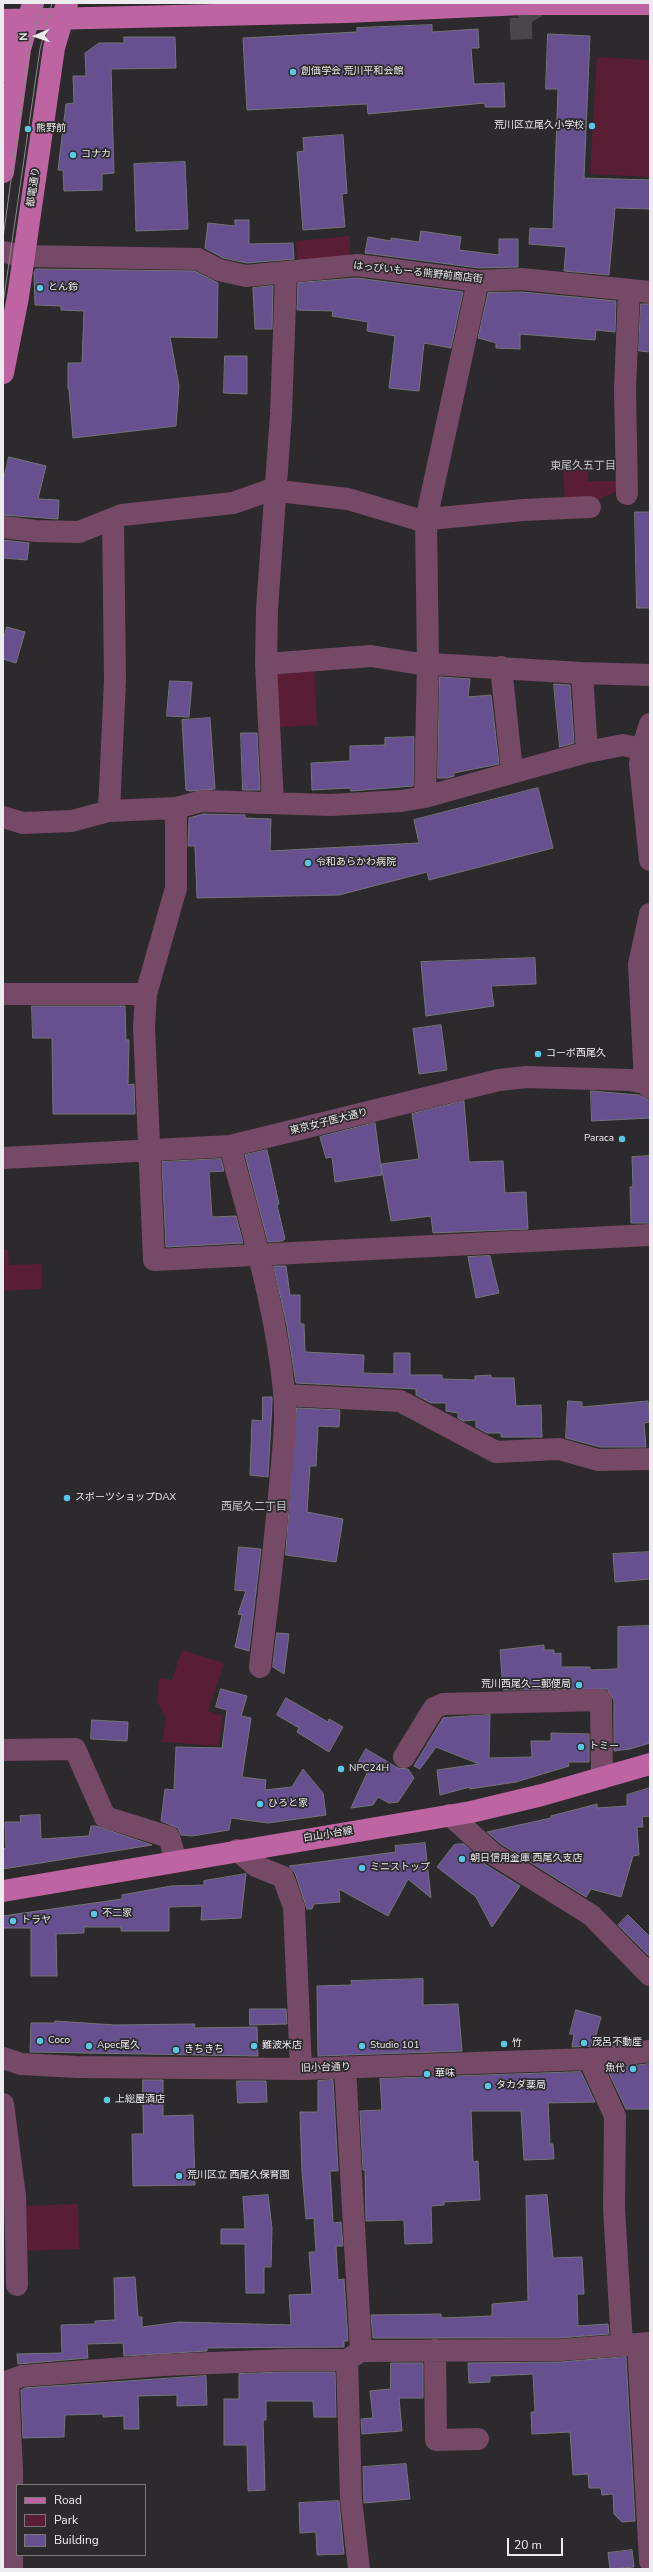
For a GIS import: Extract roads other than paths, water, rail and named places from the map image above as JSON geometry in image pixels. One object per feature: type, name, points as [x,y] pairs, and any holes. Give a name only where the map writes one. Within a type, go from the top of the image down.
[{"type":"main road","points":[[3,20],[30,11],[346,12],[523,4],[650,4]]},
{"type":"main road","points":[[3,172],[20,49],[30,11]]},
{"type":"main road","name":"都電通り","points":[[3,373],[16,255],[54,48],[64,11]]},
{"type":"main road","points":[[3,27],[6,49],[3,98]]},
{"type":"main road","name":"白山小台線","points":[[3,1891],[507,1804],[650,1764]]},
{"type":"street","name":"はっぴいもーる熊野前商店街","points":[[16,255],[198,258],[219,270],[246,276],[286,274],[357,265],[478,281],[522,279],[640,291]]},
{"type":"street","points":[[273,803],[266,664],[267,609],[281,414],[286,274]]},
{"type":"street","points":[[425,797],[428,664],[426,520],[478,281]]},
{"type":"street","points":[[627,494],[625,388],[640,291]]},
{"type":"street","points":[[3,527],[36,531],[79,532],[122,515],[233,503],[275,490],[348,499],[419,520],[523,510],[590,507]]},
{"type":"street","points":[[109,811],[115,680],[113,519]]},
{"type":"street","points":[[266,664],[371,656],[428,664],[501,667],[582,673],[650,675]]},
{"type":"street","points":[[501,667],[512,771]]},
{"type":"street","points":[[582,673],[586,752]]},
{"type":"street","points":[[650,724],[642,748],[640,764],[650,860]]},
{"type":"street","points":[[3,817],[23,823],[72,821],[109,811],[176,808],[202,801],[331,805],[401,802],[425,797],[512,771],[586,752],[622,745],[642,748]]},
{"type":"street","points":[[176,808],[176,888],[146,994],[144,1027],[154,1260],[259,1256],[650,1235]]},
{"type":"street","points":[[648,1086],[639,964],[650,914]]},
{"type":"street","points":[[3,994],[146,994]]},
{"type":"street","name":"東京女子医大通り","points":[[3,1158],[230,1146],[499,1080],[526,1077],[630,1080],[648,1086]]},
{"type":"street","points":[[230,1146],[259,1256],[273,1319],[284,1395],[283,1451],[273,1574],[260,1667]]},
{"type":"street","points":[[284,1395],[400,1401],[496,1452],[559,1449],[598,1460],[650,1459]]},
{"type":"street","points":[[404,1757],[434,1708],[443,1704],[601,1700],[602,1778]]},
{"type":"street","points":[[3,1750],[75,1749],[105,1817],[169,1837],[176,1860]]},
{"type":"street","points":[[450,1815],[493,1854],[591,1915],[650,1976]]},
{"type":"street","points":[[237,1850],[256,1866],[282,1877],[294,1907],[301,2068]]},
{"type":"street","name":"旧小台通り","points":[[3,2058],[21,2064],[77,2067],[301,2068],[589,2059],[650,2051]]},
{"type":"street","points":[[589,2059],[616,2116],[614,2208],[637,2344],[646,2445],[650,2561]]},
{"type":"street","points":[[345,2067],[354,2356],[351,2499],[359,2569]]},
{"type":"street","points":[[3,2104],[15,2196],[17,2285]]},
{"type":"street","points":[[12,2569],[12,2470],[5,2383],[22,2376],[152,2365],[286,2360],[435,2350],[560,2350],[637,2344]]},
{"type":"street","points":[[435,2350],[436,2440],[478,2439]]},
{"type":"tunnel","points":[[510,29],[535,28],[536,24],[523,3]]},
{"type":"tram line","points":[[3,238],[29,50],[42,3]]},
{"type":"tram line","points":[[3,304],[40,49],[52,3]]},
{"type":"place","name":"創価学会 荒川平和会館","points":[[293,72]]},
{"type":"place","name":"荒川区立尾久小学校","points":[[592,126]]},
{"type":"place","name":"熊野前","points":[[28,129]]},
{"type":"place","name":"コナカ","points":[[73,155]]},
{"type":"place","name":"とん鈴","points":[[40,288]]},
{"type":"place","name":"令和あらかわ病院","points":[[308,863]]},
{"type":"place","name":"コーポ西尾久","points":[[538,1054]]},
{"type":"place","name":"Paraca","points":[[622,1139]]},
{"type":"place","name":"スポーツショップDAX","points":[[67,1498]]},
{"type":"place","name":"荒川西尾久二郵便局","points":[[579,1685]]},
{"type":"place","name":"トミー","points":[[581,1747]]},
{"type":"place","name":"NPC24H","points":[[341,1769]]},
{"type":"place","name":"ひろと家","points":[[260,1804]]},
{"type":"place","name":"朝日信用金庫 西尾久支店","points":[[462,1859]]},
{"type":"place","name":"ミニストップ","points":[[362,1868]]},
{"type":"place","name":"不二家","points":[[94,1914]]},
{"type":"place","name":"トラヤ","points":[[13,1921]]},
{"type":"place","name":"Coco","points":[[40,2041]]},
{"type":"place","name":"茂呂不動産","points":[[584,2043]]},
{"type":"place","name":"竹","points":[[504,2044]]},
{"type":"place","name":"Apec尾久","points":[[89,2046]]},
{"type":"place","name":"難波米店","points":[[254,2046]]},
{"type":"place","name":"Studio 101","points":[[362,2046]]},
{"type":"place","name":"きちきち","points":[[176,2050]]},
{"type":"place","name":"魚代","points":[[633,2069]]},
{"type":"place","name":"華味","points":[[427,2074]]},
{"type":"place","name":"タカダ薬局","points":[[488,2086]]},
{"type":"place","name":"上総屋酒店","points":[[107,2100]]},
{"type":"place","name":"荒川区立 西尾久保育園","points":[[179,2176]]},
{"type":"district","name":"東尾久五丁目","points":[[583,466]]},
{"type":"district","name":"西尾久二丁目","points":[[254,1507]]}]
